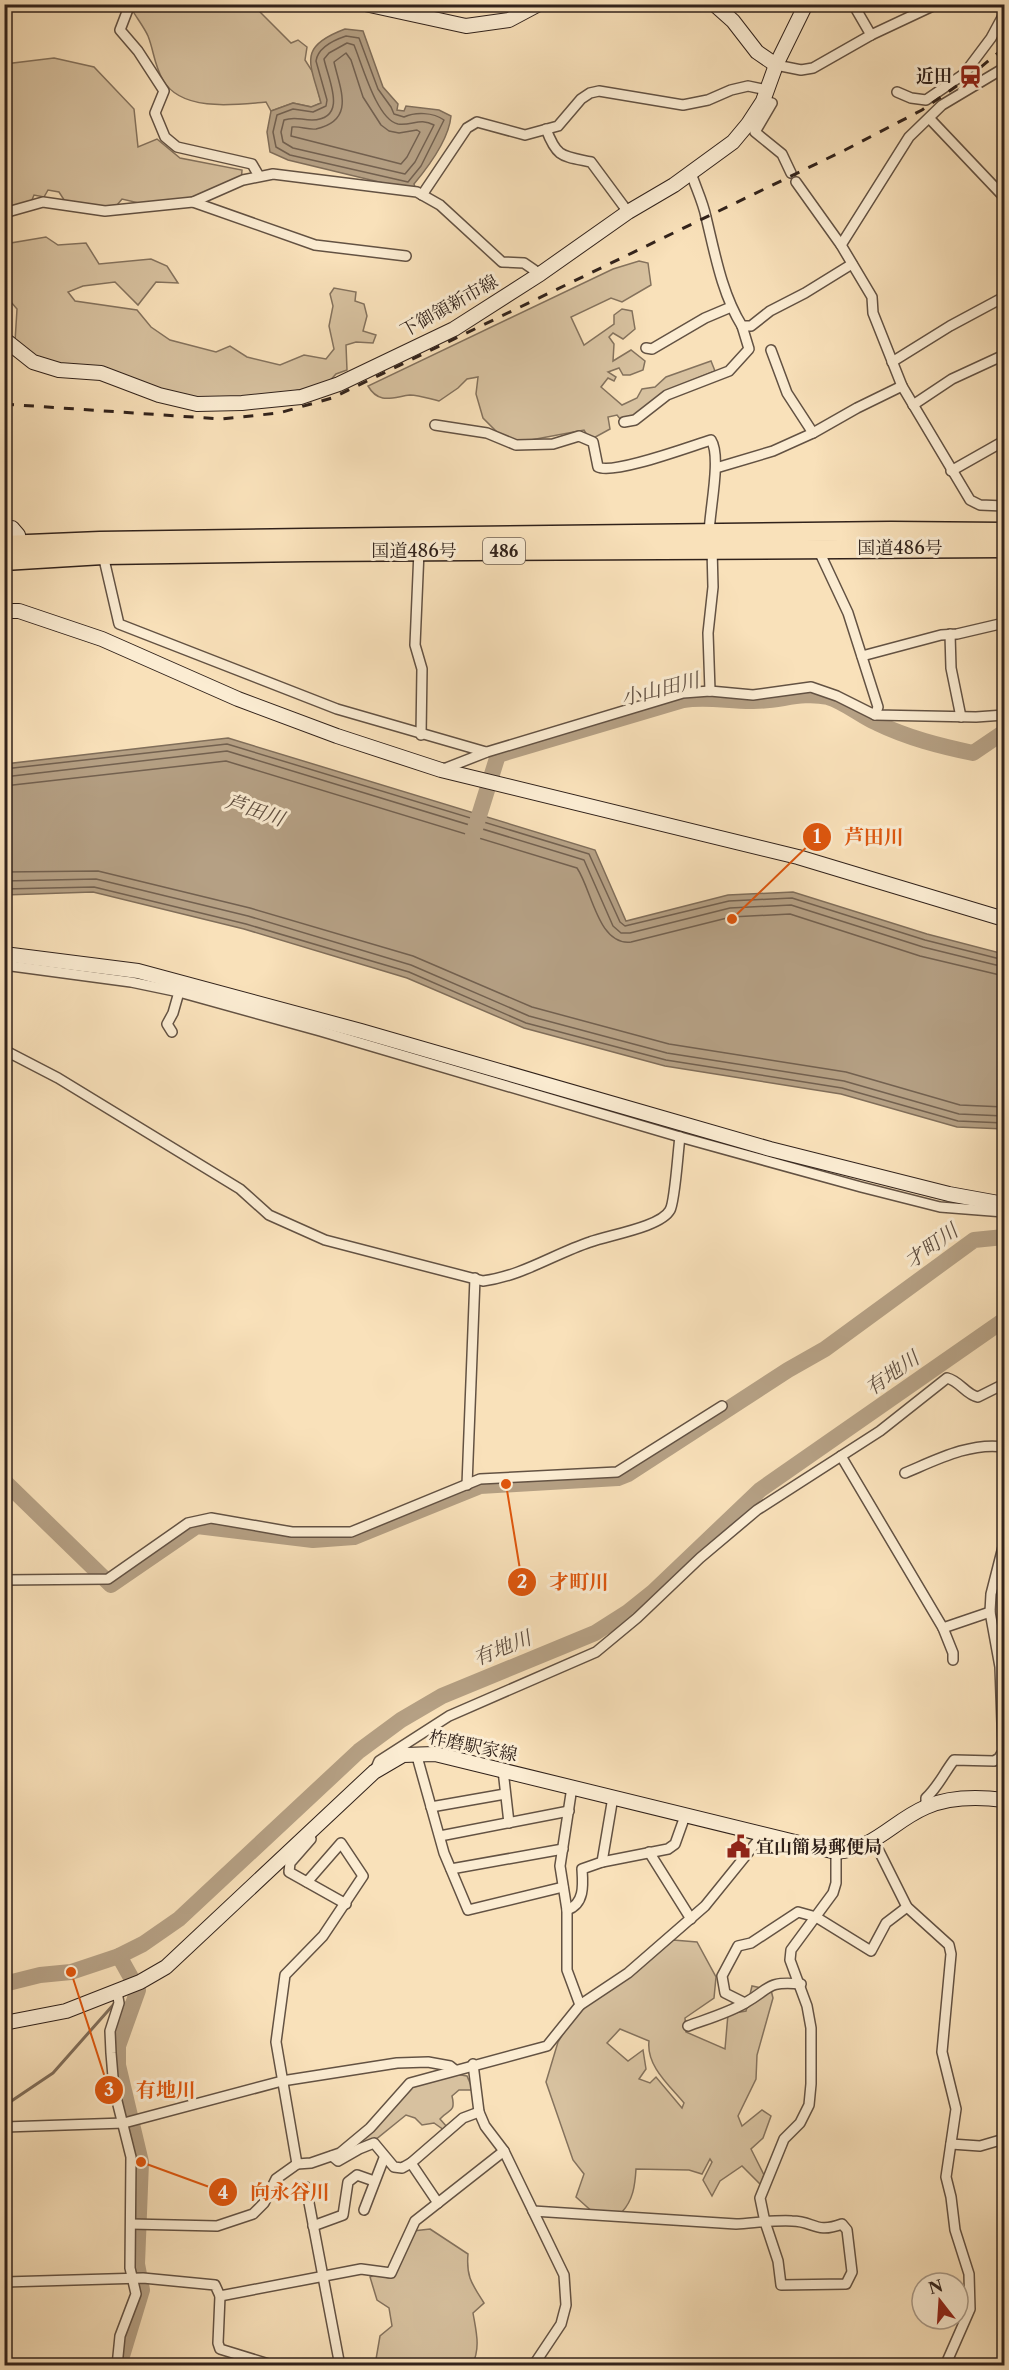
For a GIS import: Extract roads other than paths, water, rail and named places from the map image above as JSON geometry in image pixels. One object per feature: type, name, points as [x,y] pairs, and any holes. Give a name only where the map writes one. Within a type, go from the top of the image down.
[{"type":"highway","name":"国道486号","points":[[13,552],[103,555],[419,551],[711,542],[891,531],[1005,532]]},
{"type":"highway","name":"国道486号","points":[[13,552],[306,538],[711,542],[817,548],[1005,548]]},
{"type":"street","points":[[130,4],[120,30],[138,51],[164,91],[155,113],[165,138],[177,147],[252,164],[259,176]]},
{"type":"street","points":[[365,4],[401,8],[466,26],[509,20],[539,4]]},
{"type":"street","points":[[714,4],[733,21],[757,52],[776,65],[801,70],[813,68],[871,35],[937,4]]},
{"type":"street","name":"下御領新市線","points":[[4,339],[33,362],[59,370],[101,373],[159,395],[197,404],[242,404],[301,397],[339,384],[454,329],[540,274],[733,142],[748,124],[765,95],[776,65],[806,4]]},
{"type":"street","points":[[853,4],[871,35]]},
{"type":"street","points":[[897,92],[911,98],[926,100],[964,74],[991,38],[1005,14]]},
{"type":"street","points":[[841,245],[909,136],[930,119],[942,105],[1005,69]]},
{"type":"street","points":[[964,74],[965,93]]},
{"type":"street","points":[[422,195],[467,128],[477,122],[525,135],[558,126],[581,99],[590,93],[599,91],[683,105],[708,100],[731,90],[748,86],[765,95],[772,103],[755,132],[782,154],[793,177],[841,245],[872,297],[873,313],[902,386],[951,471],[970,500],[980,505],[1005,506]]},
{"type":"street","points":[[930,119],[1005,197]]},
{"type":"street","points":[[546,129],[553,148],[564,156],[591,162],[628,212]]},
{"type":"street","points":[[624,422],[635,420],[667,395],[729,371],[749,349],[742,327],[731,307],[709,235],[706,216],[690,173]]},
{"type":"street","points":[[4,213],[43,202],[105,211],[193,202],[243,180],[273,174],[417,192],[440,205],[502,262],[524,263],[540,274]]},
{"type":"street","points":[[193,202],[315,245],[406,256]]},
{"type":"street","points":[[742,327],[751,326],[770,311],[852,264]]},
{"type":"street","points":[[892,362],[950,326],[1005,297]]},
{"type":"street","points":[[646,348],[652,349],[705,318],[731,307]]},
{"type":"street","points":[[771,350],[787,393],[813,433]]},
{"type":"street","points":[[913,405],[952,379],[1005,355]]},
{"type":"street","points":[[716,468],[773,451],[813,433],[902,386]]},
{"type":"street","points":[[435,425],[487,433],[516,445],[553,444],[579,435],[593,442],[598,467],[604,470],[636,464],[711,440],[714,445],[716,468],[709,511],[713,587],[708,633],[710,692]]},
{"type":"street","points":[[951,471],[1005,441]]},
{"type":"street","points":[[4,528],[12,528],[18,534],[13,552]]},
{"type":"street","points":[[817,548],[848,613],[878,707],[875,715]]},
{"type":"street","points":[[419,551],[415,645],[422,669],[421,735]]},
{"type":"street","points":[[103,555],[119,624],[338,709],[421,735],[487,752]]},
{"type":"street","points":[[4,611],[19,611],[102,639],[238,699],[337,736],[441,770],[798,857],[1005,919]]},
{"type":"street","points":[[862,656],[1005,623]]},
{"type":"street","points":[[950,634],[951,668],[961,717]]},
{"type":"street","points":[[441,770],[487,752],[683,693],[753,695],[811,687],[837,696],[875,715],[961,717],[1005,715]]},
{"type":"street","points":[[4,954],[138,971],[361,1031],[770,1149],[949,1194],[1005,1204]]},
{"type":"street","points":[[4,965],[131,982],[179,993],[320,1031],[680,1137],[940,1207],[1005,1212]]},
{"type":"street","points":[[112,968],[130,978],[131,982]]},
{"type":"street","points":[[172,1032],[167,1024],[179,993]]},
{"type":"street","points":[[4,1050],[67,1084],[240,1189],[268,1215],[325,1240],[483,1281],[500,1279],[589,1242],[661,1220],[671,1209],[680,1137]]},
{"type":"street","points":[[467,1485],[475,1278]]},
{"type":"street","points":[[374,1772],[379,1761],[449,1716],[596,1652],[638,1618],[700,1557],[757,1510],[880,1431],[947,1378],[954,1380],[974,1397],[1005,1384]]},
{"type":"street","points":[[4,1580],[108,1579],[188,1523],[211,1518],[292,1532],[351,1532],[480,1479],[617,1472],[722,1406]]},
{"type":"street","points":[[905,1473],[951,1454],[976,1448],[1005,1447]]},
{"type":"street","points":[[841,1456],[943,1628],[953,1653],[953,1660]]},
{"type":"street","points":[[926,1807],[926,1798],[935,1790],[954,1760],[994,1761],[1003,1751],[1000,1667],[990,1612],[991,1594],[1005,1543]]},
{"type":"street","points":[[943,1628],[990,1612]]},
{"type":"street","points":[[416,1753],[440,1836],[468,1910],[563,1887]]},
{"type":"street","name":"柞磨駅家線","points":[[4,2023],[66,2011],[136,1984],[166,1966],[374,1772],[403,1755],[435,1754],[764,1833],[819,1850],[836,1852],[846,1851],[874,1841],[926,1807],[948,1800],[1005,1800]]},
{"type":"street","points":[[503,1770],[509,1823]]},
{"type":"street","points":[[572,1787],[560,1866],[567,1910],[567,1970],[580,2005]]},
{"type":"street","points":[[431,1807],[505,1794]]},
{"type":"street","points":[[602,1862],[613,1797]]},
{"type":"street","points":[[440,1836],[569,1811]]},
{"type":"street","points":[[567,1910],[577,1903],[583,1892],[582,1869],[602,1862],[668,1849],[675,1844],[686,1816]]},
{"type":"street","points":[[325,1818],[291,1863],[289,1872],[346,1904]]},
{"type":"street","points":[[131,2224],[218,2226],[253,2214],[264,2203],[276,2179],[297,2164],[311,2163],[340,2152],[370,2128],[410,2083],[443,2076],[473,2064],[547,2046],[580,2005],[628,1973],[705,1906],[764,1833]]},
{"type":"street","points":[[874,1841],[908,1907],[949,1945],[951,1954],[942,2052],[956,2109],[946,2177],[956,2230],[969,2274],[970,2309],[945,2366]]},
{"type":"street","points":[[297,2164],[276,2042],[285,1975],[323,1936],[363,1876],[341,1843],[307,1882]]},
{"type":"street","points":[[451,1869],[563,1849]]},
{"type":"street","points":[[649,1852],[691,1919]]},
{"type":"street","points":[[533,2211],[736,2224],[765,2222],[794,2220],[818,2229],[834,2227],[842,2223],[847,2230],[852,2272],[846,2284],[781,2285],[778,2261],[765,2222],[760,2198],[784,2139],[800,2122],[809,2105],[811,2028],[801,1984],[790,1960],[791,1950],[833,1893],[836,1883],[836,1852]]},
{"type":"street","points":[[745,2003],[725,1993],[722,1976],[738,1946],[751,1942],[798,1912],[816,1917],[871,1951],[886,1923],[908,1907]]},
{"type":"street","points":[[688,2026],[745,2003],[768,1986],[781,1983],[801,1984]]},
{"type":"street","points":[[117,1992],[118,2003],[110,2031],[111,2053],[114,2089],[131,2157],[130,2268],[136,2294],[120,2336],[117,2366]]},
{"type":"street","points":[[5,2127],[124,2123],[282,2081],[397,2063],[428,2062],[450,2066],[455,2070]]},
{"type":"street","points":[[473,2064],[479,2112],[485,2126],[504,2151],[564,2276],[566,2305],[561,2324],[533,2366]]},
{"type":"street","points":[[332,2156],[338,2161],[374,2144],[394,2167],[402,2168],[411,2163],[463,2118],[479,2112]]},
{"type":"street","points":[[4,2122],[4,2364]]},
{"type":"street","points":[[951,2144],[980,2146],[1005,2139]]},
{"type":"street","points":[[220,2296],[361,2270],[391,2273],[415,2221],[504,2151]]},
{"type":"street","points":[[364,2210],[384,2158]]},
{"type":"street","points":[[411,2163],[438,2203]]},
{"type":"street","points":[[314,2226],[343,2215],[348,2182],[357,2175],[374,2181]]},
{"type":"street","points":[[306,2187],[339,2365]]},
{"type":"street","points":[[5,2289],[132,2278],[215,2285],[220,2296],[218,2343],[220,2349],[275,2366]]},
{"type":"water","points":[[345,29],[363,31],[383,87],[398,104],[397,110],[404,111],[406,106],[439,110],[451,116],[442,143],[432,161],[414,184],[415,187],[408,189],[288,160],[270,152],[267,132],[271,111],[293,103],[311,107],[321,103],[311,66],[313,50],[319,42]]},
{"type":"water","points":[[228,738],[595,850],[626,921],[728,895],[793,892],[927,934],[1004,954],[1004,1129],[957,1127],[841,1094],[665,1066],[524,1028],[407,978],[244,929],[93,892],[5,895],[5,764]]},
{"type":"waterway","name":"小山田川","points":[[473,835],[498,755],[683,700],[761,701],[818,695],[841,702],[871,720],[900,733],[973,753],[1004,732]]},
{"type":"waterway","name":"才町川","points":[[4,1481],[111,1585],[197,1526],[313,1540],[354,1537],[480,1486],[618,1478],[628,1474],[788,1370],[825,1349],[974,1240],[1004,1237]]},
{"type":"waterway","name":"有地川","points":[[4,1984],[40,1975],[71,1972],[119,1956],[143,1944],[179,1919],[359,1751],[401,1720],[442,1696],[595,1633],[628,1612],[653,1592],[760,1490],[1004,1320]]},
{"type":"waterway","points":[[119,1956],[138,1990],[118,2046],[118,2065],[141,2162],[137,2264],[142,2290],[119,2366]]},
{"type":"waterway","points":[[126,2003],[133,2005]]},
{"type":"waterway","points":[[4,2106],[53,2073],[114,2004]]},
{"type":"railway","points":[[4,404],[221,419],[279,413],[332,398],[845,150],[922,110],[964,81],[1004,48]]},
{"type":"place","name":"近田","points":[[970,76]]},
{"type":"place","name":"芦田川","points":[[732,919]]},
{"type":"place","name":"才町川","points":[[506,1484]]},
{"type":"place","name":"宜山簡易郵便局","points":[[738,1847]]},
{"type":"place","name":"有地川","points":[[71,1972]]},
{"type":"place","name":"向永谷川","points":[[141,2162]]}]
